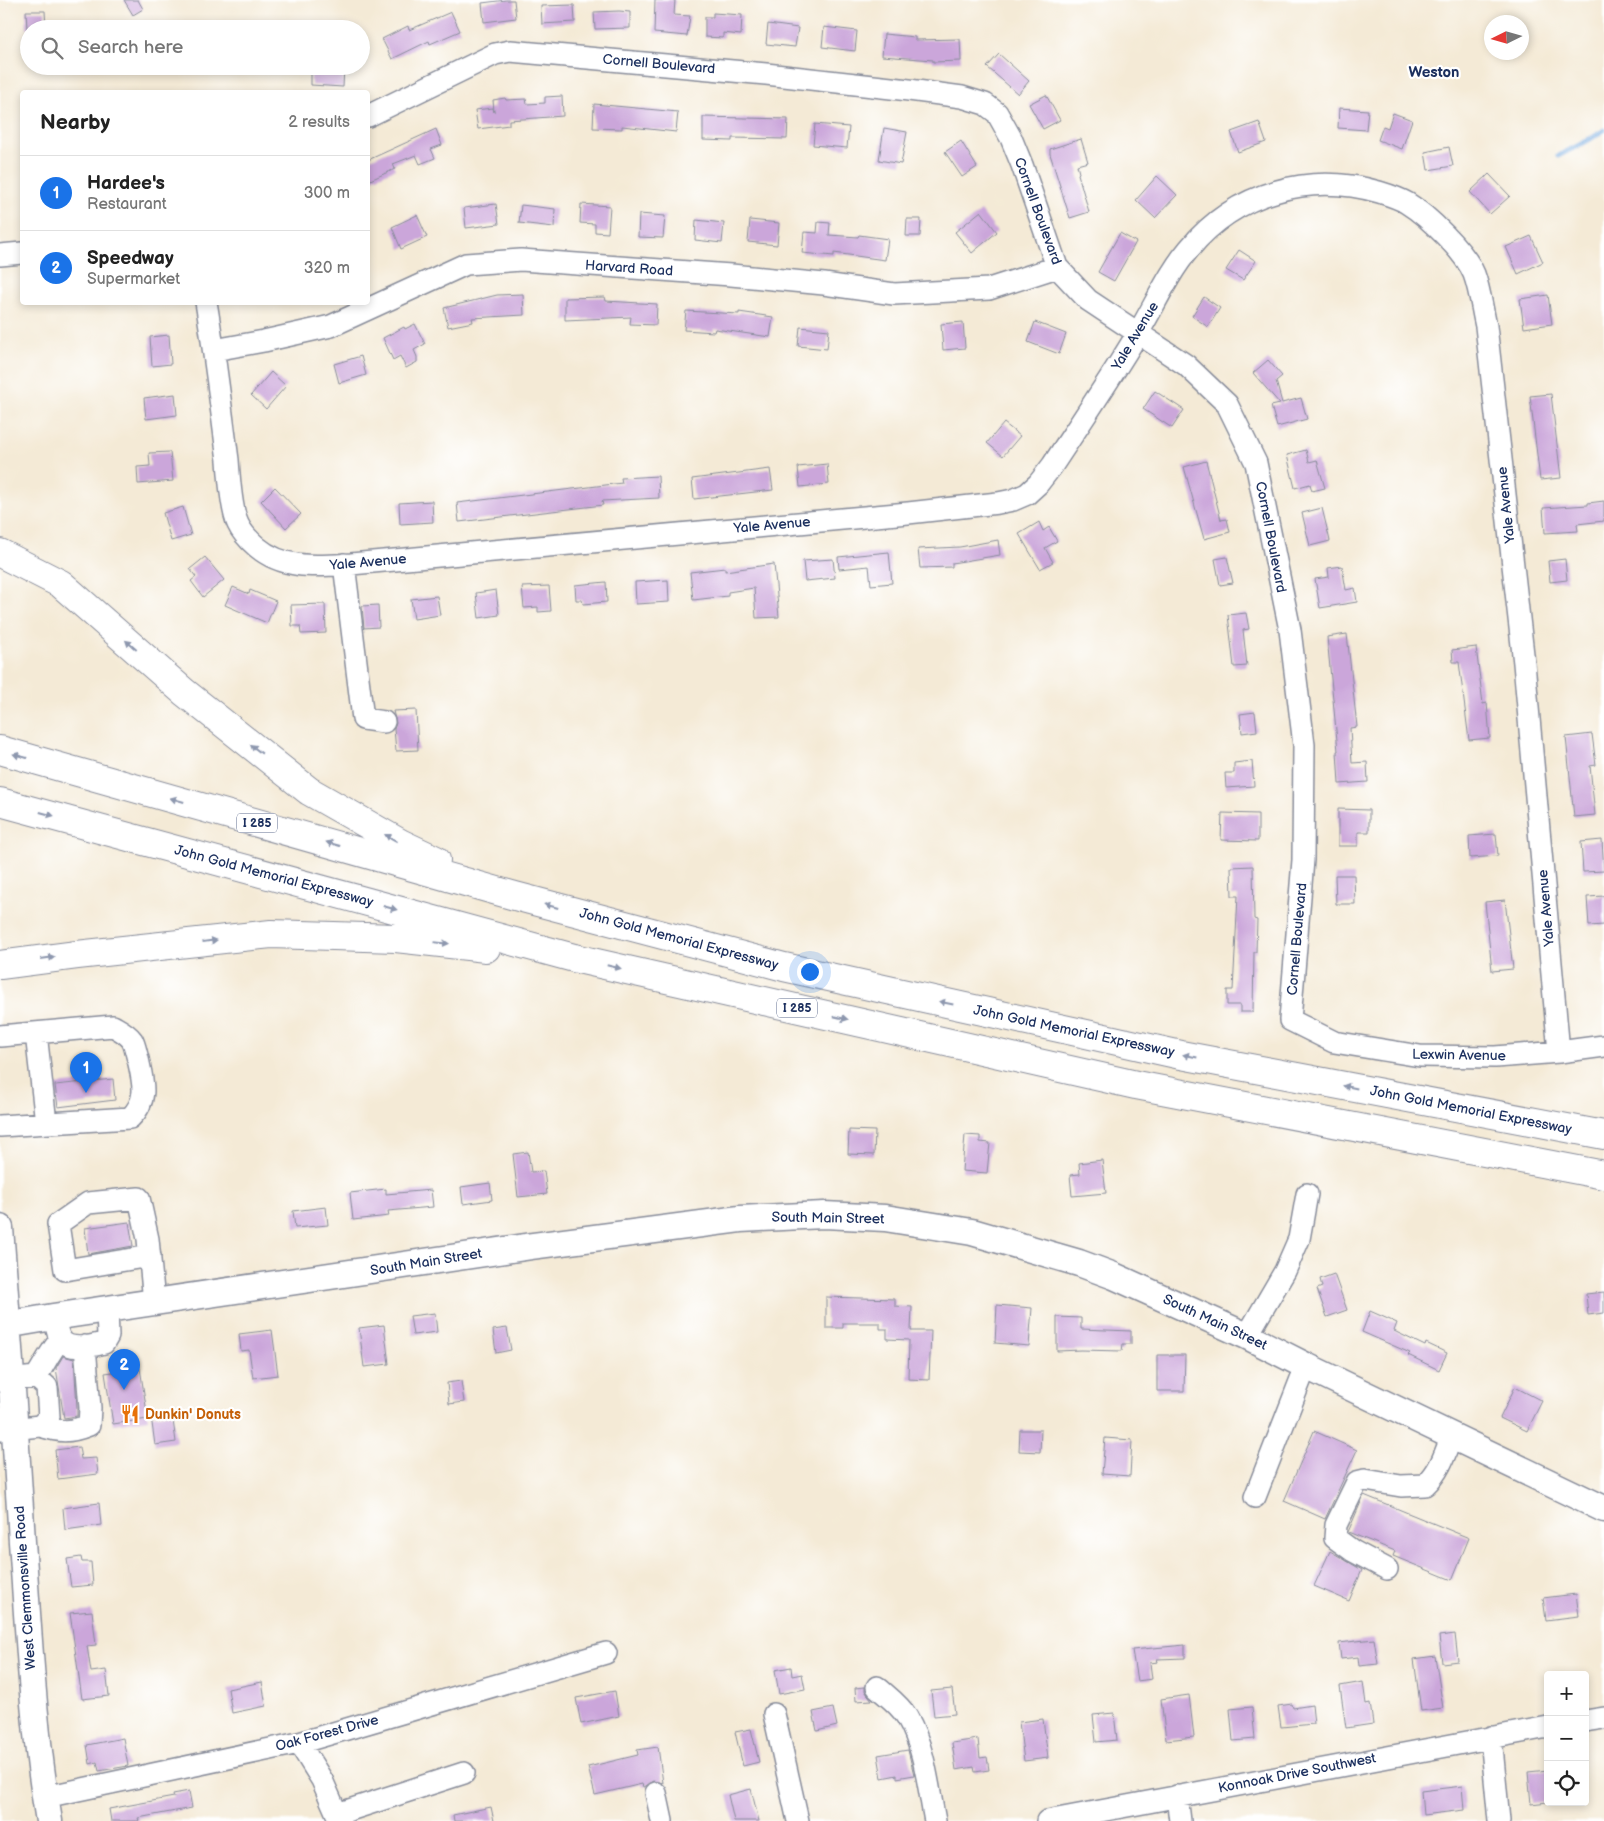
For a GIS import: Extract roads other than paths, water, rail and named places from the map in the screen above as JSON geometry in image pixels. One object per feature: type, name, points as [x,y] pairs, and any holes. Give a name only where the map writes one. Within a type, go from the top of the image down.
[{"type":"highway","points":[[0,553],[61,584],[184,692],[309,791],[400,843],[515,896]]},
{"type":"highway","name":"John Gold Memorial Expressway","points":[[0,750],[515,896],[784,967],[1209,1060],[1604,1135]]},
{"type":"highway","name":"John Gold Memorial Expressway","points":[[0,802],[574,958],[1136,1085],[1604,1175]]},
{"type":"highway","points":[[0,965],[271,934],[396,938],[574,958]]},
{"type":"main road","name":"South Main Street","points":[[4,1325],[57,1328],[107,1309],[532,1246],[740,1219],[824,1215],[885,1218],[948,1227],[1012,1242],[1114,1276],[1247,1336],[1604,1509]]},
{"type":"main road","name":"West Clemmonsville Road","points":[[0,1228],[4,1325],[16,1379],[7,1430],[31,1682],[47,1809]]},
{"type":"street","name":"Cornell Boulevard","points":[[370,115],[495,54],[510,51],[756,73],[962,97],[985,104],[997,113],[1011,138],[1022,165],[1056,267],[1088,300],[1186,365],[1227,404],[1256,463],[1290,630],[1304,745],[1303,860],[1290,1020]]},
{"type":"street","name":"Yale Avenue","points":[[206,305],[229,473],[238,524],[258,548],[270,556],[291,564],[306,566],[344,564],[908,513],[1013,500],[1027,494],[1038,484],[1052,466],[1138,333],[1167,281],[1188,250],[1220,218],[1246,202],[1267,193],[1289,187],[1311,185],[1334,185],[1372,190],[1394,196],[1407,203],[1425,217],[1467,261],[1474,274],[1486,326],[1524,663],[1558,1052]]},
{"type":"street","points":[[0,255],[20,253]]},
{"type":"street","name":"Harvard Road","points":[[214,350],[330,326],[466,264],[521,260],[712,273],[824,284],[894,294],[989,289],[1056,267]]},
{"type":"street","points":[[344,564],[363,719],[384,722]]},
{"type":"street","name":"Lexwin Avenue","points":[[1290,1020],[1334,1042],[1420,1056],[1495,1057],[1604,1046]]},
{"type":"street","points":[[0,1036],[113,1026],[124,1032],[133,1041],[144,1083],[142,1100],[137,1111],[130,1118],[0,1126]]},
{"type":"street","points":[[36,1033],[46,1124]]},
{"type":"street","points":[[1247,1336],[1285,1271],[1299,1238],[1307,1194]]},
{"type":"street","points":[[150,1256],[65,1270],[58,1224],[88,1203],[139,1198],[150,1256],[154,1302]]},
{"type":"street","points":[[57,1328],[68,1345],[85,1346],[104,1343],[108,1336],[107,1309]]},
{"type":"street","points":[[16,1379],[46,1363],[52,1349],[57,1328]]},
{"type":"street","points":[[7,1430],[40,1426],[68,1432],[89,1425],[90,1408],[85,1346]]},
{"type":"street","points":[[1254,1497],[1306,1366]]},
{"type":"street","points":[[16,1379],[47,1388],[49,1417],[40,1426]]},
{"type":"street","points":[[1388,1568],[1343,1545],[1335,1538],[1336,1525],[1357,1482],[1365,1480],[1401,1486],[1425,1485],[1434,1477],[1452,1435]]},
{"type":"street","name":"Oak Forest Drive","points":[[47,1809],[299,1743],[606,1653]]},
{"type":"street","points":[[877,1687],[906,1716],[918,1742],[935,1821]]},
{"type":"street","points":[[774,1714],[798,1821]]},
{"type":"street","points":[[1589,1720],[1604,1718]]},
{"type":"street","name":"Konnoak Drive Southwest","points":[[1047,1821],[1544,1728]]},
{"type":"street","points":[[1491,1737],[1499,1821]]},
{"type":"street","points":[[299,1743],[322,1780],[338,1817],[464,1773]]},
{"type":"street","points":[[656,1793],[662,1821]]},
{"type":"street","points":[[1177,1796],[1180,1821]]},
{"type":"waterway","points":[[1558,156],[1604,130]]},
{"type":"place","name":"Hardee's","points":[[86,1093]]},
{"type":"place","name":"Speedway","points":[[124,1390]]},
{"type":"place","name":"Dunkin' Donuts","points":[[130,1414]]},
{"type":"district","name":"Weston","points":[[1434,72]]}]
